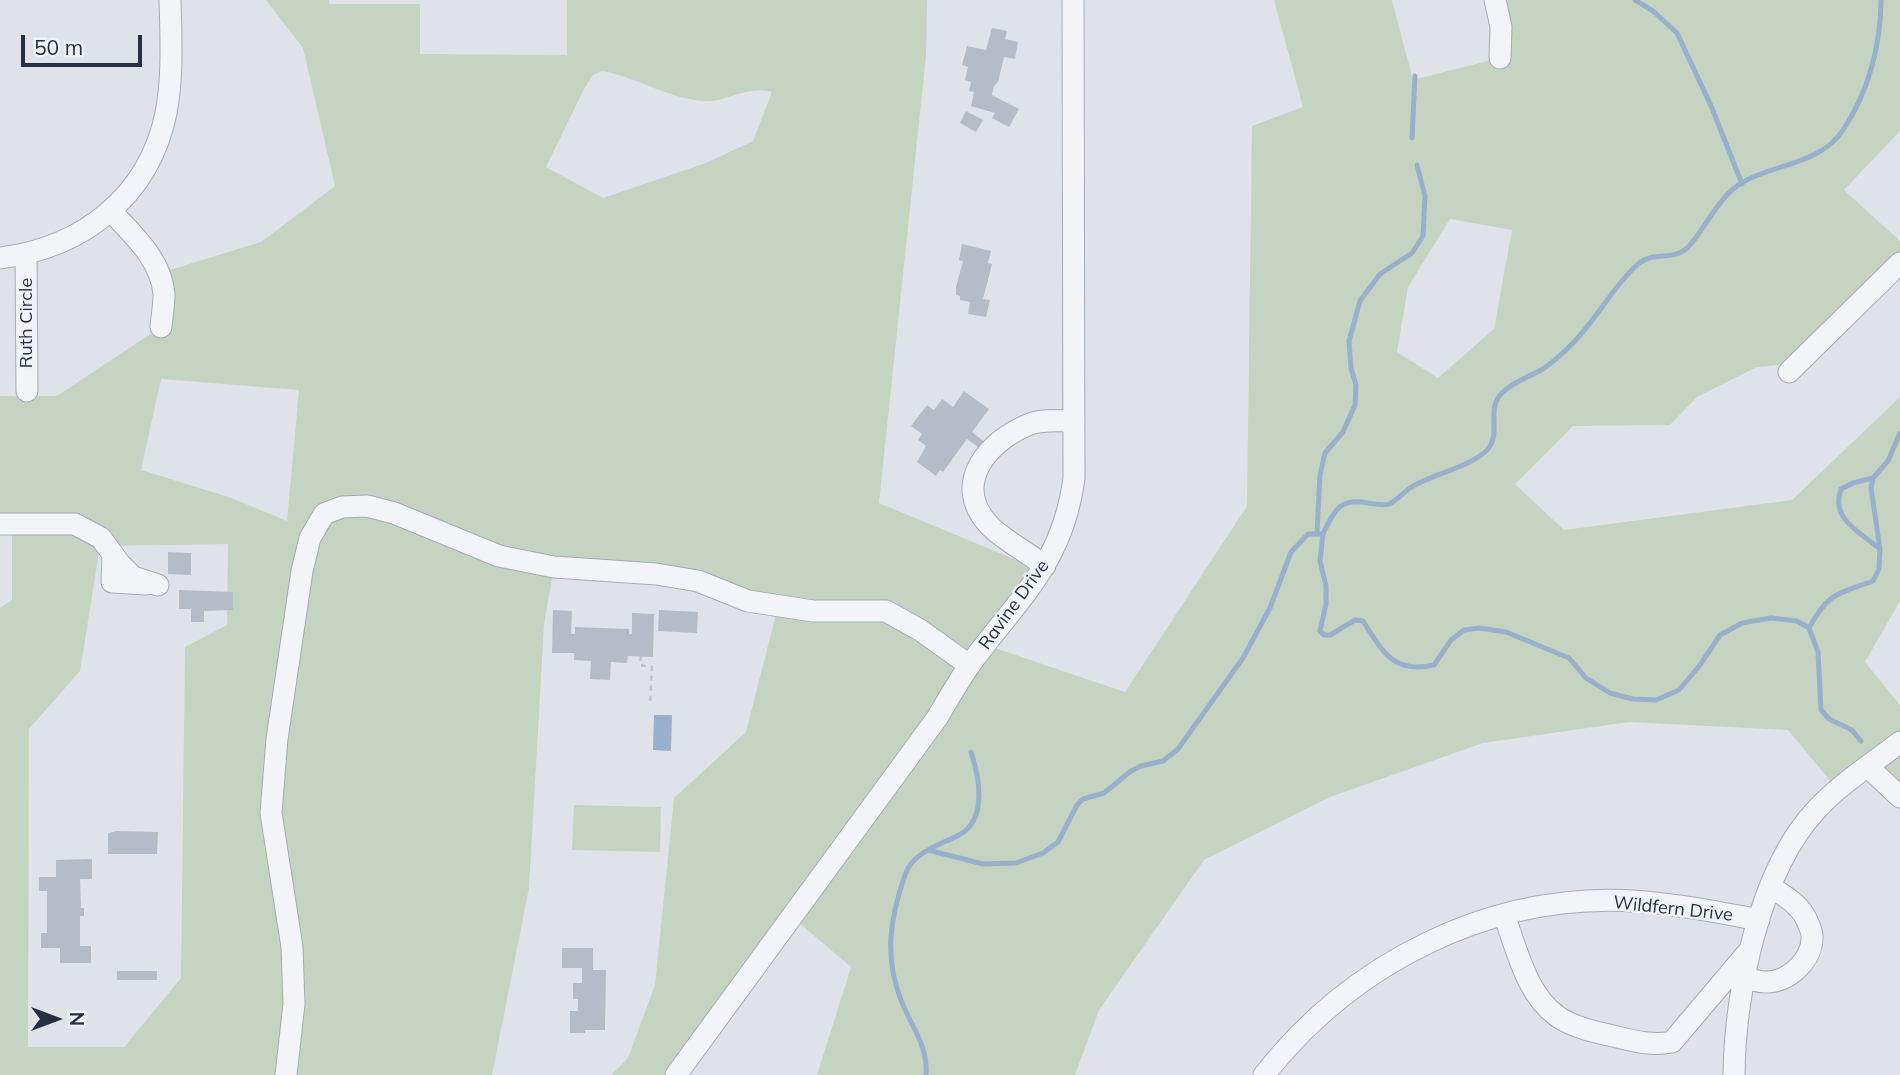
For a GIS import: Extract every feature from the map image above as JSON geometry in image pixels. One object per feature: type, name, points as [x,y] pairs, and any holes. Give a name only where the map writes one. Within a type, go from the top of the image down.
[{"type":"street","points":[[0,258],[26,255],[73,238],[111,211],[140,177],[160,136],[166,113],[170,0]]},
{"type":"street","name":"Ravine Drive","points":[[676,1075],[937,718],[970,665],[1045,566],[1063,529],[1071,497],[1074,421],[1073,0]]},
{"type":"street","points":[[1495,0],[1501,27],[1500,58]]},
{"type":"street","points":[[111,211],[144,246],[160,273],[164,295],[161,327]]},
{"type":"street","name":"Ruth Circle","points":[[26,255],[27,391]]},
{"type":"street","points":[[1789,373],[1900,263]]},
{"type":"street","points":[[1045,566],[988,525],[972,496],[974,476],[989,451],[1014,432],[1033,423],[1074,421]]},
{"type":"street","points":[[286,1075],[294,1004],[292,947],[271,813],[277,739],[302,571],[310,538],[324,514],[342,507],[367,506],[394,513],[499,556],[554,567],[656,574],[698,581],[748,601],[813,611],[887,611],[970,665]]},
{"type":"street","points":[[0,524],[75,524],[101,538],[113,554]]},
{"type":"street","points":[[1734,1075],[1738,1008],[1749,951],[1771,887],[1790,846],[1815,811],[1838,789],[1900,743]]},
{"type":"street","points":[[1868,767],[1900,797]]},
{"type":"street","points":[[1744,978],[1766,982],[1779,980],[1796,971],[1806,958],[1812,936],[1804,915],[1792,901],[1771,887]]},
{"type":"street","name":"Wildfern Drive","points":[[1264,1075],[1312,1021],[1342,994],[1385,964],[1434,939],[1504,915],[1536,907],[1633,901],[1759,920]]},
{"type":"street","points":[[1504,915],[1528,979],[1547,1007],[1558,1017],[1593,1032],[1655,1045],[1672,1042],[1749,951]]},
{"type":"path","points":[[641,656],[640,665],[652,667],[650,705]]},
{"type":"green space","points":[[266,0],[329,0],[329,4],[420,4],[420,54],[567,55],[567,0],[927,0],[926,56],[879,503],[1043,571],[986,645],[1125,692],[1247,506],[1252,126],[1303,107],[1274,0],[1392,0],[1413,80],[1499,58],[1495,0],[1900,0],[1900,131],[1844,190],[1900,241],[1900,263],[1798,363],[1757,367],[1697,397],[1670,425],[1573,426],[1515,484],[1564,530],[1792,500],[1900,397],[1900,601],[1865,662],[1900,705],[1900,797],[1868,767],[1837,789],[1788,730],[1629,722],[1483,743],[1330,797],[1204,860],[1099,1010],[1075,1075],[817,1075],[851,967],[792,917],[676,1075],[611,1075],[628,1058],[655,985],[674,798],[746,732],[778,606],[698,581],[554,567],[544,625],[529,888],[492,1075],[0,1075],[0,608],[12,600],[12,524],[0,524],[0,396],[57,396],[161,327],[160,273],[261,242],[335,186],[303,48]],"holes":[[[602,71],[615,74],[677,96],[702,101],[718,100],[752,91],[772,92],[753,141],[706,163],[603,198],[546,167],[593,75]],[[1450,219],[1512,230],[1494,329],[1438,378],[1397,352],[1408,287]],[[161,379],[299,390],[287,521],[229,497],[141,470]],[[228,544],[227,625],[185,647],[181,978],[124,1047],[28,1047],[29,729],[80,671],[100,546]]]},
{"type":"green space","points":[[574,805],[661,807],[660,852],[572,850]]},
{"type":"water","points":[[654,715],[672,715],[671,751],[653,750]]},
{"type":"building","points":[[992,28],[1007,31],[1005,39],[1018,42],[1015,59],[1004,57],[992,95],[1019,109],[1009,127],[992,118],[995,113],[971,106],[974,92],[969,91],[971,82],[965,80],[968,67],[962,65],[967,46],[986,50]]},
{"type":"building","points":[[966,111],[983,120],[976,132],[960,123]]},
{"type":"building","points":[[962,244],[991,251],[988,263],[992,264],[983,299],[990,300],[986,317],[968,314],[970,302],[960,300],[960,296],[956,295],[963,261],[959,260]]},
{"type":"building","points":[[964,391],[989,409],[972,432],[987,444],[982,450],[967,439],[943,472],[940,470],[936,476],[917,462],[926,446],[918,440],[922,434],[911,426],[927,405],[934,410],[942,399],[953,407]]},
{"type":"building","points":[[168,552],[191,553],[191,575],[168,574]]},
{"type":"building","points":[[179,590],[233,592],[233,610],[204,611],[204,622],[191,622],[191,609],[179,609]]},
{"type":"building","points":[[553,610],[572,611],[571,634],[575,634],[575,627],[629,629],[629,634],[632,634],[632,613],[654,614],[653,657],[628,656],[627,663],[611,662],[610,680],[590,679],[591,661],[574,660],[574,653],[552,653]]},
{"type":"building","points":[[659,610],[698,612],[697,633],[658,631]]},
{"type":"building","points":[[158,832],[157,854],[108,854],[108,833]]},
{"type":"building","points":[[92,859],[92,879],[80,879],[81,908],[84,908],[84,916],[80,916],[80,946],[91,946],[91,963],[60,963],[60,948],[41,948],[41,933],[47,933],[47,891],[39,891],[39,877],[56,877],[56,860]]},
{"type":"building","points":[[562,948],[593,948],[593,970],[606,970],[605,1030],[570,1033],[570,1011],[578,1011],[578,999],[573,999],[573,983],[582,983],[582,968],[562,968]]},
{"type":"building","points":[[117,971],[157,971],[157,980],[117,980]]},
{"type":"waterway","points":[[1635,0],[1653,11],[1677,33],[1712,108],[1742,184]]},
{"type":"waterway","points":[[928,850],[983,864],[1016,863],[1043,853],[1058,842],[1077,805],[1083,799],[1104,793],[1131,771],[1163,761],[1178,749],[1243,658],[1270,608],[1291,552],[1308,534],[1323,534],[1334,513],[1344,504],[1389,504],[1419,483],[1478,457],[1491,445],[1497,399],[1507,389],[1543,369],[1565,351],[1638,264],[1650,258],[1682,252],[1733,189],[1760,174],[1806,159],[1832,142],[1852,116],[1866,84],[1876,51],[1881,0]]},
{"type":"waterway","points":[[1412,138],[1415,76]]},
{"type":"waterway","points":[[1317,533],[1320,475],[1325,453],[1343,432],[1355,405],[1356,385],[1351,368],[1349,341],[1360,301],[1380,274],[1412,253],[1423,236],[1425,196],[1417,165]]},
{"type":"waterway","points":[[1809,628],[1828,601],[1842,592],[1873,581],[1879,569],[1880,549],[1871,488],[1873,478],[1888,461],[1900,433]]},
{"type":"waterway","points":[[1873,478],[1841,489],[1839,499],[1843,517],[1880,549]]},
{"type":"waterway","points":[[1323,534],[1320,561],[1326,586],[1326,604],[1320,631],[1324,635],[1330,635],[1355,620],[1363,621],[1383,651],[1391,658],[1408,666],[1420,667],[1434,665],[1451,640],[1464,630],[1479,628],[1506,632],[1569,658],[1586,678],[1610,693],[1633,699],[1656,700],[1679,690],[1720,635],[1742,623],[1771,618],[1797,621],[1809,628],[1818,652],[1821,710],[1829,719],[1852,730],[1861,741]]},
{"type":"waterway","points":[[926,1075],[922,1045],[905,1010],[892,968],[893,922],[905,875],[914,860],[959,835],[974,819],[979,797],[977,773],[971,752]]}]
